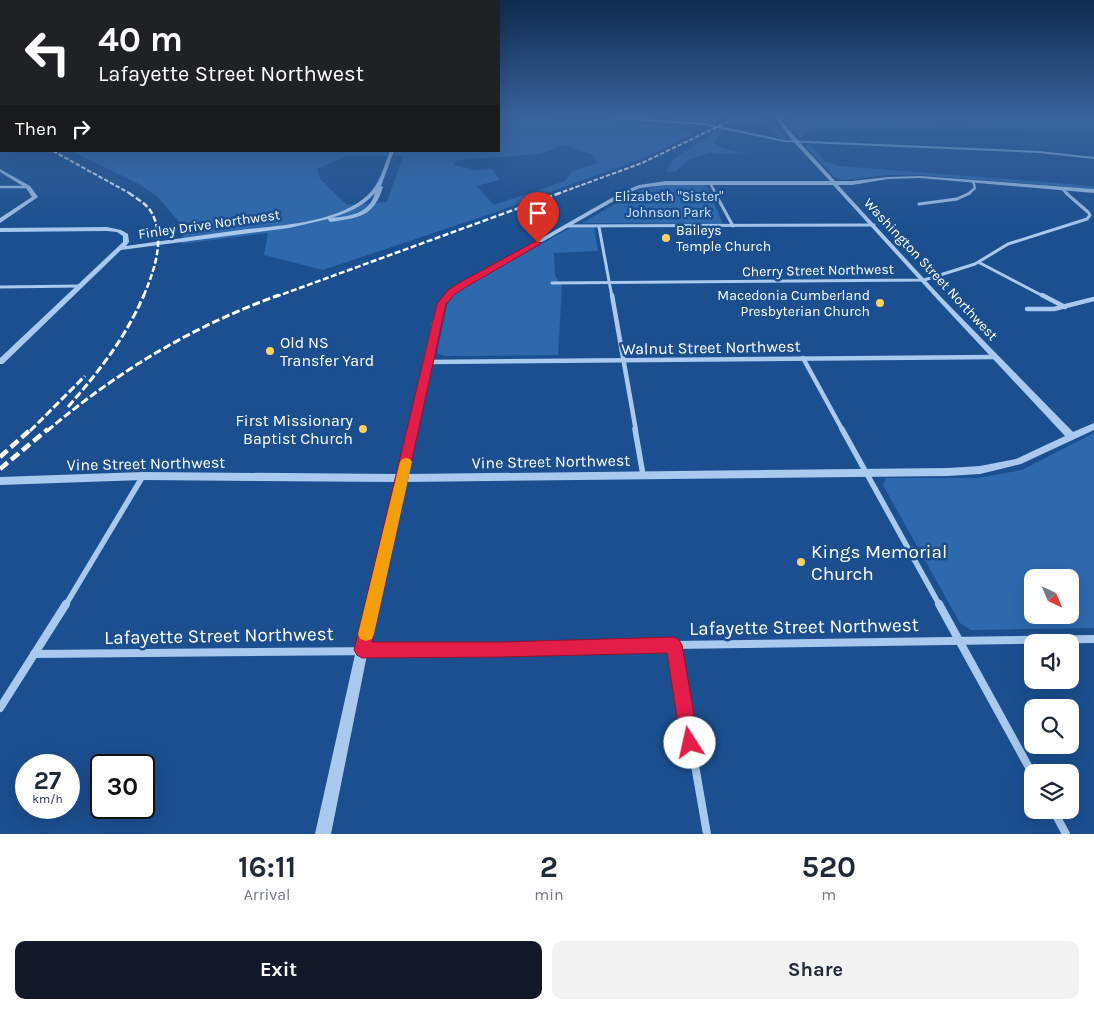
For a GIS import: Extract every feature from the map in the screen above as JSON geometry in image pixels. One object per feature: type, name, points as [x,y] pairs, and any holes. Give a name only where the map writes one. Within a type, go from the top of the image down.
[{"type":"street","name":"Finley Drive Northwest","points":[[122,248],[361,214],[373,207],[377,200],[391,154]]},
{"type":"street","name":"Washington Street Northwest","points":[[808,154],[995,357],[1072,437]]},
{"type":"street","points":[[0,170],[28,187],[36,197],[0,222]]},
{"type":"street","points":[[323,834],[362,650],[436,323],[446,298],[462,285],[639,187],[666,183],[835,183],[903,177],[1094,191]]},
{"type":"street","points":[[919,204],[963,196],[972,192],[975,188],[973,181]]},
{"type":"street","name":"Finley Drive Northwest","points":[[300,224],[352,208],[366,200],[381,183]]},
{"type":"street","points":[[710,183],[733,226]]},
{"type":"street","points":[[0,187],[28,187]]},
{"type":"street","name":"Cherry Street Northwest","points":[[552,283],[924,280],[980,263],[996,249],[1074,224],[1092,216],[1061,188]]},
{"type":"street","points":[[566,226],[874,225]]},
{"type":"street","points":[[598,227],[624,360],[643,475]]},
{"type":"street","points":[[0,230],[107,229],[122,232],[126,236],[126,242],[122,248],[0,362]]},
{"type":"street","points":[[980,263],[1065,307]]},
{"type":"street","points":[[0,287],[80,286]]},
{"type":"street","points":[[1027,309],[1042,310],[1065,307],[1094,299]]},
{"type":"street","name":"Walnut Street Northwest","points":[[428,362],[995,357]]},
{"type":"street","points":[[803,358],[1027,764]]},
{"type":"street","name":"Vine Street Northwest","points":[[0,481],[143,476],[402,478],[948,472],[1006,466],[1094,426]]},
{"type":"street","points":[[0,708],[94,560],[143,476]]},
{"type":"street","name":"Lafayette Street Northwest","points":[[34,654],[503,650],[674,645],[1094,639]]},
{"type":"street","points":[[674,645],[707,834]]},
{"type":"street","points":[[1058,819],[1066,834]]},
{"type":"green space","points":[[78,154],[540,154],[457,160],[454,165],[475,170],[493,169],[499,180],[477,186],[494,205],[565,181],[572,171],[598,163],[591,154],[654,154],[490,214],[323,270],[264,255],[268,233],[181,244],[184,228],[157,196],[137,183]],"holes":[[[347,156],[403,156],[387,202],[347,205],[320,179],[317,169]]]},
{"type":"green space","points":[[682,154],[707,154],[689,159],[675,172],[666,171],[674,159]]},
{"type":"green space","points":[[813,154],[818,154],[824,161],[840,166],[1094,186],[1094,189],[921,175],[888,175],[843,180],[834,177]]},
{"type":"green space","name":"Elizabeth \"Sister\" Johnson Park","points":[[666,185],[704,185],[707,187],[723,224],[582,223],[634,193]]},
{"type":"green space","points":[[570,228],[594,228],[598,251],[554,253],[555,275],[562,286],[558,355],[445,356],[437,353],[447,305],[456,292]]},
{"type":"green space","points":[[1094,433],[1094,628],[971,630],[960,623],[883,485],[886,478],[977,478],[1022,470]]},
{"type":"waterway","points":[[1057,154],[1094,158]]},
{"type":"railway","points":[[58,154],[131,194]]},
{"type":"railway","points":[[557,194],[642,163],[661,154]]},
{"type":"railway","points":[[129,193],[150,210],[158,231],[155,265],[143,297]]},
{"type":"railway","points":[[275,297],[560,193]]},
{"type":"railway","points":[[47,431],[101,389],[157,352],[216,321],[279,295]]},
{"type":"railway","points":[[68,407],[91,380],[120,340],[143,297]]},
{"type":"railway","points":[[30,431],[85,376]]},
{"type":"railway","points":[[0,457],[31,429]]},
{"type":"railway","points":[[0,469],[48,429]]},
{"type":"slow traffic","points":[[366,634],[406,462]]},
{"type":"place","name":"Baileys Temple Church","points":[[666,238]]},
{"type":"place","name":"Macedonia Cumberland Presbyterian Church","points":[[880,303]]},
{"type":"place","name":"Old NS Transfer Yard","points":[[270,351]]},
{"type":"place","name":"First Missionary Baptist Church","points":[[363,429]]},
{"type":"place","name":"Kings Memorial Church","points":[[801,562]]},
{"type":"route","points":[[538,243],[462,285],[452,292],[442,304],[436,323],[362,650],[503,650],[674,645],[690,743]]}]
